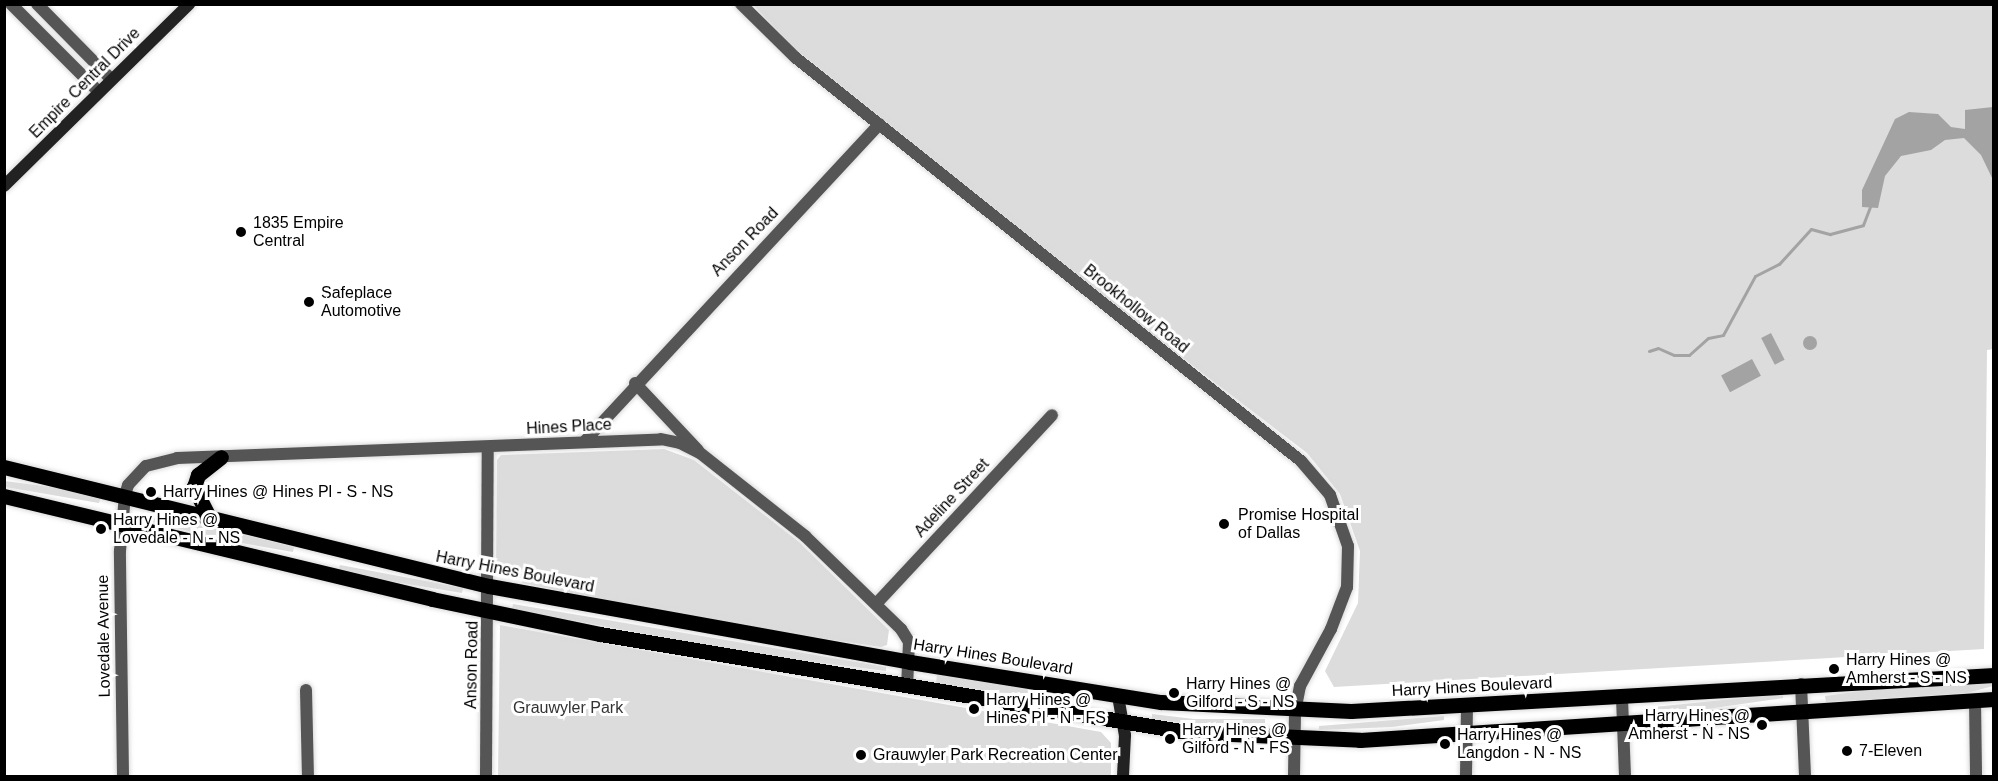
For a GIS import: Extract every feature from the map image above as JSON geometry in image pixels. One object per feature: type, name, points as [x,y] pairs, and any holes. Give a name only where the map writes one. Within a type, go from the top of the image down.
[{"type":"main road","points":[[209,517],[194,487],[198,475],[221,457]]},
{"type":"main road","name":"Harry Hines Boulevard","points":[[4,467],[125,495],[324,548],[489,586],[910,662],[1118,696],[1295,712],[1622,698],[1801,684],[1994,675]]},
{"type":"main road","points":[[4,496],[122,522],[489,612],[1123,723],[1295,739],[1359,740],[1802,708],[1994,699]]},
{"type":"main road","points":[[317,571],[324,548]]},
{"type":"street","points":[[11,4],[99,92]]},
{"type":"street","points":[[37,4],[111,79]]},
{"type":"street","name":"Empire Central Drive","points":[[4,186],[189,4]]},
{"type":"street","name":"Brookhollow Road","points":[[741,4],[779,44],[1301,461],[1330,495],[1348,546],[1347,588],[1331,628],[1300,686],[1295,712],[1294,777]]},
{"type":"street","name":"Anson Road","points":[[584,442],[635,383],[880,124]]},
{"type":"street","points":[[635,383],[700,453]]},
{"type":"street","name":"Adeline Street","points":[[876,604],[1052,415]]},
{"type":"street","name":"Hines Place","points":[[125,495],[136,475],[160,460],[661,439],[700,453],[805,536],[876,604],[908,638],[910,662],[907,687]]},
{"type":"street","name":"Anson Road","points":[[486,777],[489,612],[488,447]]},
{"type":"street","name":"Lovedale Avenue","points":[[123,777],[122,522],[125,495]]},
{"type":"street","points":[[1801,684],[1805,777]]},
{"type":"street","points":[[306,690],[308,777]]},
{"type":"street","points":[[1118,696],[1123,723],[1123,777]]},
{"type":"street","points":[[1622,698],[1625,777]]},
{"type":"street","points":[[1975,700],[1976,777]]},
{"type":"street","points":[[1466,777],[1467,706]]},
{"type":"green space","points":[[753,5],[1993,5],[1994,349],[1987,350],[1984,649],[1334,687],[1325,671],[1358,603],[1360,551],[1340,494],[1307,453],[1136,322],[794,48]]},
{"type":"green space","points":[[664,449],[694,460],[799,542],[889,630],[887,645],[881,647],[765,630],[651,609],[522,583],[523,578],[506,577],[496,569],[497,460],[501,455]]},
{"type":"green space","points":[[5,481],[58,488],[100,499],[99,503],[5,487]]},
{"type":"green space","points":[[146,516],[225,530],[294,547],[293,552],[224,540],[145,520]]},
{"type":"green space","points":[[340,565],[463,588],[462,593],[389,581],[339,569]]},
{"type":"green space","points":[[513,604],[886,667],[886,671],[753,654],[512,609]]},
{"type":"green space","name":"Grauwyler Park","points":[[500,625],[1101,732],[1111,743],[1111,776],[498,776]]},
{"type":"green space","points":[[937,674],[1092,700],[1092,704],[936,684]]},
{"type":"green space","points":[[1993,680],[1993,686],[1967,693],[1826,702],[1825,696],[1890,687]]},
{"type":"green space","points":[[1783,694],[1783,698],[1707,709],[1645,713],[1644,708]]},
{"type":"green space","points":[[1152,714],[1194,719],[1265,719],[1265,723],[1197,724],[1152,719]]},
{"type":"green space","points":[[1444,716],[1444,720],[1392,727],[1319,730],[1319,726]]},
{"type":"shaded area","points":[[1993,107],[1993,180],[1981,155],[1964,138],[1945,140],[1931,150],[1901,156],[1885,176],[1878,208],[1862,207],[1862,190],[1895,119],[1909,112],[1938,114],[1951,127],[1965,129],[1965,110]]},
{"type":"shaded area","points":[[1771,333],[1785,360],[1775,365],[1761,338]]},
{"type":"shaded area","points":[[1807,336],[1813,336],[1817,343],[1813,350],[1807,350],[1803,346],[1803,340]]},
{"type":"shaded area","points":[[1752,359],[1761,376],[1730,392],[1721,375]]},
{"type":"waterway","points":[[1649,351],[1658,348],[1674,355],[1689,355],[1708,338],[1723,335],[1755,276],[1779,264],[1811,229],[1830,234],[1863,225],[1871,204]]},
{"type":"place","name":"1835 Empire Central","points":[[241,232]]},
{"type":"place","name":"Safeplace Automotive","points":[[309,302]]},
{"type":"place","name":"Harry Hines @ Hines Pl - S - NS","points":[[151,492]]},
{"type":"place","name":"Promise Hospital of Dallas","points":[[1224,524]]},
{"type":"place","name":"Harry Hines @ Lovedale - N - NS","points":[[101,529]]},
{"type":"place","name":"Harry Hines @ Amherst - S - NS","points":[[1834,669]]},
{"type":"place","name":"Harry Hines @ Gilford - S - NS","points":[[1174,693]]},
{"type":"place","name":"Harry Hines @ Hines Pl - N - FS","points":[[974,709]]},
{"type":"place","name":"Harry Hines @ Amherst - N - NS","points":[[1762,725]]},
{"type":"place","name":"Harry Hines @ Gilford - N - FS","points":[[1170,739]]},
{"type":"place","name":"Harry Hines @ Langdon - N - NS","points":[[1445,744]]},
{"type":"place","name":"7-Eleven","points":[[1847,751]]},
{"type":"place","name":"Grauwyler Park Recreation Center","points":[[861,755]]}]
